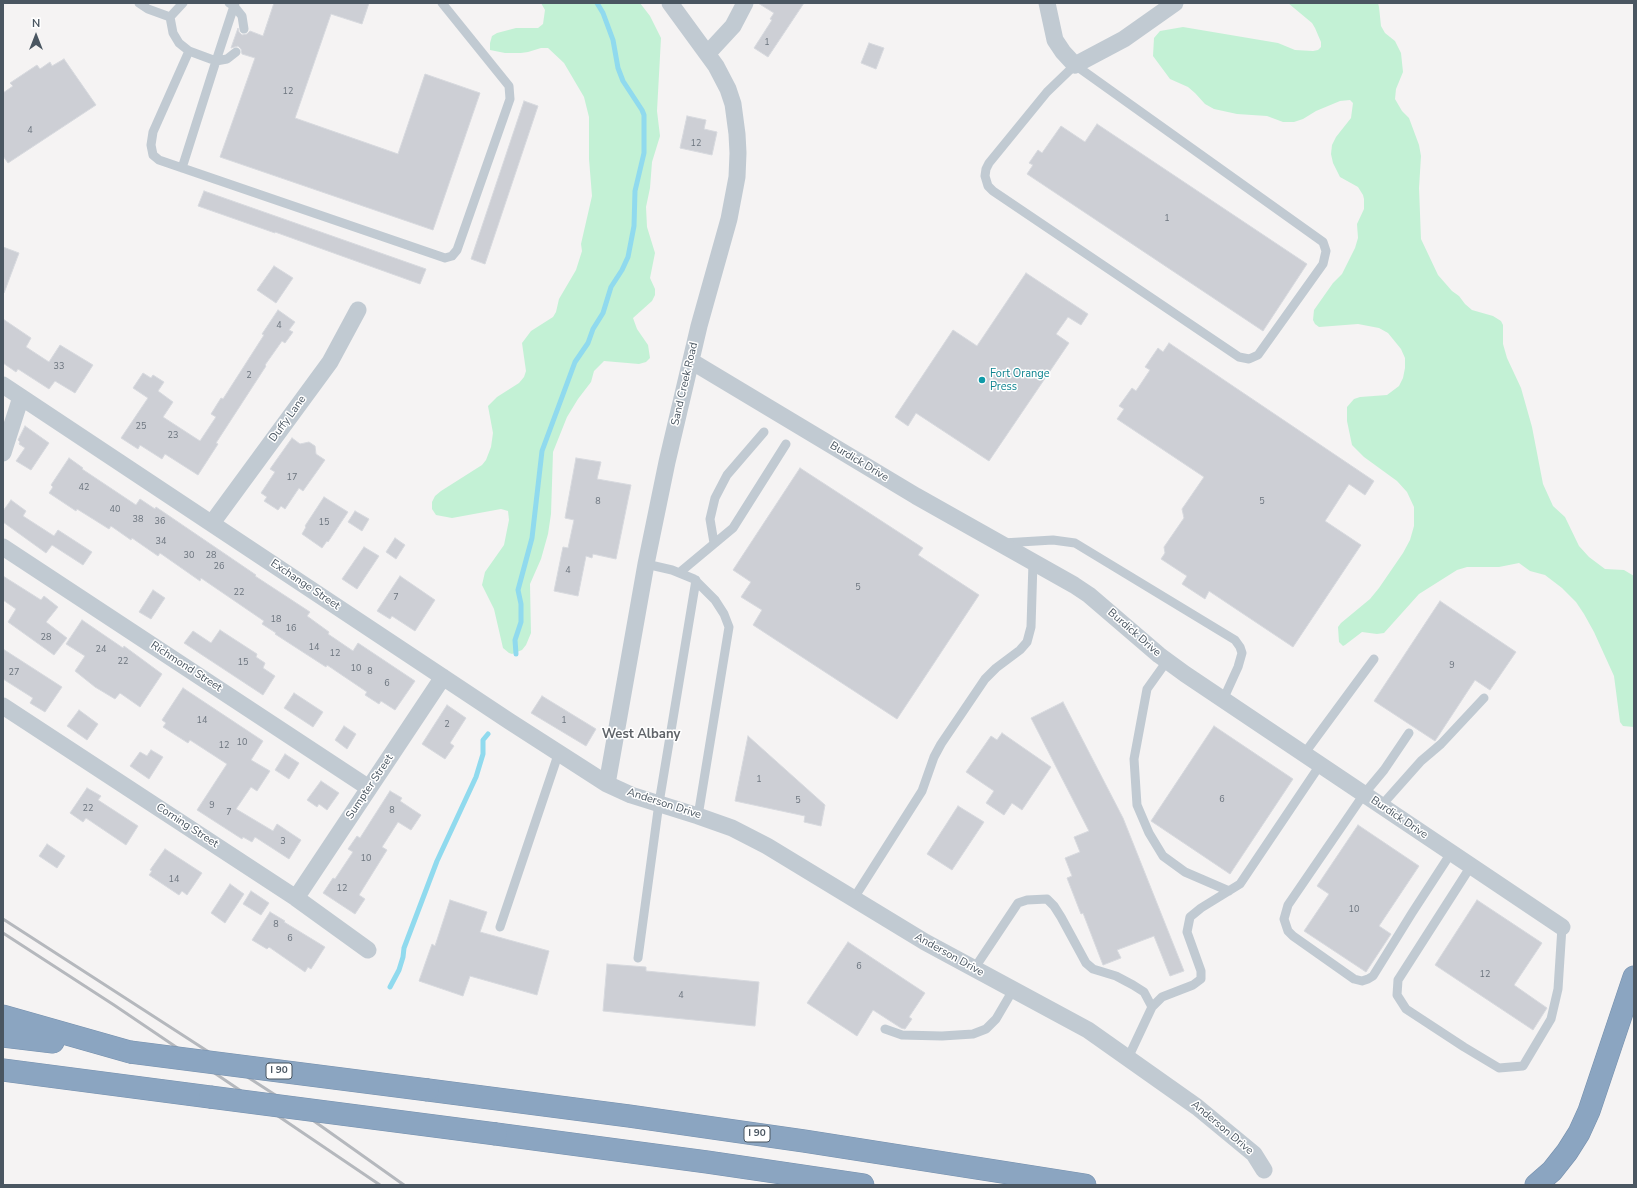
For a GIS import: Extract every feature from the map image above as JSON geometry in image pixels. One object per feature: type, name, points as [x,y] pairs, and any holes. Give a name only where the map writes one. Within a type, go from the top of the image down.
[{"type":"highway","points":[[1536,1185],[1552,1171],[1567,1152],[1579,1133],[1589,1111],[1634,977]]},
{"type":"highway","points":[[3,1016],[130,1052]]},
{"type":"highway","name":"I 90","points":[[3,1036],[629,1116],[789,1138],[1085,1185]]},
{"type":"highway","points":[[3,1070],[707,1162],[864,1185]]},
{"type":"highway","points":[[3,1075],[72,1079]]},
{"type":"street","name":"Sand Creek Road","points":[[607,784],[646,564],[667,462],[691,361],[729,219],[737,177],[738,144],[733,104],[724,81],[708,53],[670,3]]},
{"type":"street","points":[[708,53],[733,26],[745,3]]},
{"type":"street","points":[[1049,4],[1055,40],[1063,52],[1075,65],[1124,39],[1175,3]]},
{"type":"street","name":"Duffy Lane","points":[[212,523],[330,362],[358,310]]},
{"type":"street","name":"Burdick Drive","points":[[691,361],[909,492],[1074,584],[1167,660],[1223,700],[1562,927]]},
{"type":"street","name":"Exchange Street","points":[[3,385],[509,721],[607,784]]},
{"type":"street","points":[[3,453],[21,397]]},
{"type":"street","name":"Richmond Street","points":[[3,547],[369,788]]},
{"type":"street","name":"Sumpter Street","points":[[296,898],[443,677]]},
{"type":"street","name":"Corning Street","points":[[3,706],[296,898],[368,950]]},
{"type":"street","name":"Anderson Drive","points":[[607,784],[631,795],[732,828],[767,846],[925,942],[1076,1024],[1128,1058],[1197,1107],[1254,1154],[1264,1170]]},
{"type":"lane","points":[[140,3],[148,9],[170,17]]},
{"type":"lane","points":[[170,17],[182,3]]},
{"type":"lane","points":[[189,51],[153,132],[151,145],[153,155],[159,160],[445,258],[452,256],[457,250],[510,99],[509,86],[442,3]]},
{"type":"lane","points":[[182,168],[233,4]]},
{"type":"lane","points":[[233,4],[242,16],[244,29]]},
{"type":"lane","points":[[170,17],[173,33],[179,43],[189,51],[216,60],[227,59],[236,52]]},
{"type":"lane","points":[[1075,65],[1323,242],[1326,251],[1323,264],[1263,351],[1258,355],[1249,359],[1239,357],[993,191],[988,186],[985,176],[989,163],[1047,92],[1075,65]]},
{"type":"lane","points":[[714,543],[710,520],[715,498],[728,475],[764,432]]},
{"type":"lane","points":[[678,573],[733,528],[786,444]]},
{"type":"lane","points":[[999,543],[1054,540],[1075,543],[1234,640],[1240,647],[1242,653],[1238,668],[1223,700]]},
{"type":"lane","points":[[854,898],[922,791],[934,757],[941,744],[985,679],[996,668],[1020,650],[1027,642],[1031,627],[1033,562]]},
{"type":"lane","points":[[646,564],[696,580],[715,600],[724,614],[729,626],[698,816]]},
{"type":"lane","points":[[638,958],[659,803],[696,580]]},
{"type":"lane","points":[[1304,754],[1374,659]]},
{"type":"lane","points":[[1167,660],[1148,689],[1134,759],[1137,805],[1149,833],[1163,856],[1185,872],[1229,891]]},
{"type":"lane","points":[[1381,806],[1420,761],[1441,744],[1484,698]]},
{"type":"lane","points":[[1409,733],[1384,770],[1364,794],[1288,905],[1284,918],[1288,931],[1354,979],[1362,981],[1373,976],[1451,853]]},
{"type":"lane","points":[[500,927],[559,752]]},
{"type":"lane","points":[[1128,1058],[1152,1007],[1162,997],[1193,985],[1201,979],[1201,971],[1187,932],[1190,917],[1201,908],[1240,884],[1320,765]]},
{"type":"lane","points":[[1471,866],[1398,980],[1397,995],[1406,1010],[1499,1068],[1523,1066],[1551,1019],[1558,989],[1562,927]]},
{"type":"lane","points":[[974,969],[1018,903],[1027,900],[1047,899],[1054,906],[1061,917],[1086,963],[1093,969],[1116,976],[1144,992],[1152,1007]]},
{"type":"lane","points":[[885,1028],[902,1035],[942,1036],[972,1034],[986,1029],[996,1019],[1013,990]]},
{"type":"green space","points":[[541,3],[640,3],[650,16],[661,38],[657,111],[660,136],[652,162],[650,188],[646,207],[647,227],[655,253],[650,278],[655,289],[655,295],[652,301],[633,318],[637,329],[648,345],[650,358],[646,362],[639,364],[604,361],[594,371],[591,382],[567,417],[553,452],[551,514],[548,534],[541,559],[530,584],[531,633],[522,650],[512,654],[503,648],[494,609],[482,585],[485,572],[504,545],[509,520],[508,511],[501,509],[452,518],[436,515],[432,509],[432,502],[435,496],[441,491],[482,465],[486,460],[491,447],[493,433],[488,406],[497,397],[519,383],[524,377],[526,371],[522,343],[531,331],[553,317],[556,312],[559,299],[576,270],[582,251],[581,244],[592,196],[589,159],[589,117],[584,97],[564,63],[548,48],[541,48],[521,53],[505,53],[490,50],[492,36],[497,33],[516,28],[538,28],[543,24],[545,10]]},
{"type":"green space","points":[[1288,3],[1378,3],[1381,26],[1385,33],[1395,41],[1401,53],[1403,72],[1396,89],[1395,99],[1402,111],[1409,118],[1419,145],[1421,156],[1419,188],[1421,239],[1438,275],[1452,291],[1472,310],[1493,316],[1501,321],[1503,325],[1503,344],[1507,358],[1521,388],[1532,427],[1543,484],[1553,506],[1565,517],[1579,546],[1589,557],[1605,569],[1624,570],[1634,576],[1634,727],[1623,726],[1620,722],[1614,676],[1594,632],[1576,602],[1562,588],[1545,575],[1530,571],[1519,563],[1499,567],[1467,567],[1457,570],[1419,594],[1384,633],[1377,634],[1362,632],[1343,646],[1339,642],[1338,627],[1370,599],[1379,588],[1403,553],[1410,540],[1414,526],[1414,507],[1407,492],[1397,481],[1364,457],[1352,445],[1347,421],[1347,407],[1354,399],[1360,397],[1387,395],[1399,386],[1403,378],[1405,368],[1405,358],[1401,349],[1388,333],[1379,328],[1358,324],[1319,327],[1313,320],[1314,310],[1333,283],[1342,274],[1355,248],[1358,238],[1357,224],[1364,209],[1363,195],[1358,187],[1340,177],[1333,163],[1331,154],[1332,145],[1336,137],[1351,118],[1353,103],[1350,100],[1340,101],[1294,122],[1283,122],[1267,116],[1237,114],[1214,109],[1205,104],[1188,87],[1170,79],[1153,56],[1154,38],[1160,31],[1183,27],[1278,43],[1295,50],[1318,50],[1321,47],[1321,42],[1312,23]]},
{"type":"building","points":[[274,3],[369,3],[362,24],[331,14],[295,118],[398,154],[425,74],[480,93],[433,230],[220,157],[255,58],[242,54],[241,49],[238,46],[231,48],[238,28],[242,35],[247,34],[250,31],[263,36]]},
{"type":"building","points":[[758,3],[804,3],[768,57],[754,48],[772,20],[770,19],[774,13]]},
{"type":"building","points":[[869,43],[884,48],[876,69],[861,63]]},
{"type":"building","points":[[64,59],[96,105],[8,163],[3,156],[3,93],[13,86],[10,83],[37,65],[40,69],[50,62],[52,66]]},
{"type":"building","points":[[524,101],[538,106],[485,264],[471,259]]},
{"type":"building","points":[[687,116],[706,120],[704,129],[717,132],[712,155],[680,148]]},
{"type":"building","points":[[1097,124],[1307,264],[1263,331],[1027,174],[1033,165],[1029,163],[1038,150],[1042,153],[1061,126],[1085,142]]},
{"type":"building","points":[[204,191],[426,269],[420,284],[198,206]]},
{"type":"building","points":[[3,247],[19,253],[4,293],[3,292]]},
{"type":"building","points":[[274,266],[293,278],[276,303],[257,290]]},
{"type":"building","name":"Fort Orange Press","points":[[1026,273],[1088,314],[1081,325],[1068,317],[1056,334],[1069,343],[989,461],[916,413],[908,426],[895,417],[953,330],[977,346]]},
{"type":"building","points":[[278,310],[295,322],[289,330],[293,332],[285,343],[282,341],[265,365],[266,366],[216,443],[218,444],[198,475],[165,454],[162,459],[140,445],[138,449],[121,438],[148,398],[133,388],[143,373],[151,378],[153,375],[164,382],[158,391],[173,402],[163,417],[200,441],[216,417],[211,414],[221,398],[223,399],[264,335],[262,334]]},
{"type":"building","points":[[3,319],[31,338],[26,347],[49,362],[60,345],[93,365],[75,393],[55,381],[49,389],[18,369],[16,372],[3,363]]},
{"type":"building","points":[[1169,343],[1374,481],[1365,495],[1349,484],[1325,521],[1361,545],[1293,647],[1209,591],[1205,599],[1182,584],[1187,576],[1161,559],[1165,553],[1164,547],[1184,518],[1182,509],[1204,477],[1117,419],[1124,409],[1119,406],[1132,388],[1136,391],[1150,370],[1145,367],[1158,348],[1163,352]]},
{"type":"building","points":[[25,426],[49,443],[31,470],[16,461],[25,448],[19,444],[20,442],[18,440]]},
{"type":"building","points":[[292,438],[300,444],[309,442],[315,446],[316,454],[325,460],[303,491],[299,488],[285,509],[281,506],[278,510],[264,501],[267,497],[261,493],[275,472],[270,469]]},
{"type":"building","points":[[69,458],[83,468],[82,469],[136,505],[140,499],[155,509],[156,507],[256,575],[255,576],[310,612],[307,616],[329,632],[328,634],[353,651],[358,643],[415,681],[395,710],[381,701],[379,704],[365,695],[367,692],[327,665],[326,667],[275,634],[276,633],[262,624],[264,621],[201,578],[200,581],[160,553],[158,556],[132,538],[131,540],[111,526],[109,529],[77,509],[76,511],[49,493],[53,487],[51,485]]},
{"type":"building","points":[[576,458],[601,462],[597,479],[631,485],[616,559],[593,554],[592,558],[586,556],[578,596],[554,591],[563,547],[568,548],[574,520],[565,518]]},
{"type":"building","points":[[800,468],[923,548],[918,555],[979,595],[897,719],[753,625],[762,610],[741,597],[751,582],[733,570]]},
{"type":"building","points":[[324,497],[348,512],[328,542],[327,541],[322,548],[302,534],[306,527],[305,526]]},
{"type":"building","points":[[11,500],[26,511],[23,516],[54,536],[58,530],[92,552],[83,565],[52,545],[46,553],[3,522],[3,511]]},
{"type":"building","points":[[355,511],[369,519],[362,531],[348,522]]},
{"type":"building","points":[[395,538],[405,545],[396,559],[386,552]]},
{"type":"building","points":[[364,547],[379,556],[357,589],[342,579]]},
{"type":"building","points":[[3,576],[41,600],[44,596],[58,607],[46,622],[67,638],[54,655],[8,622],[16,609],[3,600]]},
{"type":"building","points":[[400,576],[435,600],[415,631],[392,616],[390,619],[377,611]]},
{"type":"building","points":[[153,590],[165,598],[151,619],[139,612]]},
{"type":"building","points":[[1440,601],[1516,652],[1490,690],[1475,680],[1435,741],[1374,701]]},
{"type":"building","points":[[82,620],[123,648],[124,646],[162,674],[140,707],[120,693],[115,699],[95,687],[75,671],[85,656],[66,644]]},
{"type":"building","points":[[220,630],[257,654],[256,657],[265,663],[263,668],[275,676],[263,695],[184,643],[193,631],[211,643]]},
{"type":"building","points":[[3,649],[62,687],[45,712],[30,703],[33,698],[3,679]]},
{"type":"building","points":[[183,688],[263,741],[251,760],[270,771],[257,791],[251,787],[236,809],[273,831],[277,824],[301,840],[289,859],[255,837],[252,842],[243,837],[242,839],[197,810],[227,764],[190,740],[188,743],[163,727],[166,723],[162,720]]},
{"type":"building","points":[[294,693],[323,712],[313,727],[284,708]]},
{"type":"building","points":[[542,696],[596,729],[586,746],[531,713]]},
{"type":"building","points":[[1063,702],[1123,818],[1184,971],[1170,976],[1154,936],[1117,950],[1121,958],[1103,965],[1083,913],[1081,914],[1067,878],[1072,876],[1065,858],[1080,852],[1074,837],[1089,831],[1031,718]]},
{"type":"building","points":[[447,705],[466,718],[450,743],[454,746],[445,759],[422,744]]},
{"type":"building","points":[[79,710],[98,724],[87,740],[67,726]]},
{"type":"building","points":[[344,726],[356,734],[347,749],[335,740]]},
{"type":"building","points":[[1214,726],[1293,779],[1230,874],[1151,821]]},
{"type":"building","points":[[1002,733],[1051,767],[1022,810],[1012,803],[1004,815],[986,803],[994,791],[966,772],[991,736],[997,740]]},
{"type":"building","points":[[748,736],[825,805],[821,826],[804,822],[805,816],[735,801]]},
{"type":"building","points":[[151,750],[163,757],[149,779],[130,766],[140,752],[147,756]]},
{"type":"building","points":[[285,754],[299,763],[289,779],[275,770]]},
{"type":"building","points":[[321,781],[339,793],[327,810],[319,804],[317,807],[307,800]]},
{"type":"building","points":[[87,788],[101,796],[98,800],[138,826],[126,845],[86,818],[83,822],[70,813]]},
{"type":"building","points":[[390,791],[402,798],[400,801],[421,815],[411,830],[398,822],[382,847],[387,850],[359,895],[365,899],[355,914],[323,893],[333,878],[335,879],[353,852],[348,849],[357,836],[360,838]]},
{"type":"building","points":[[958,806],[984,822],[952,870],[927,854]]},
{"type":"building","points":[[1358,825],[1419,866],[1379,926],[1391,934],[1366,972],[1304,931],[1329,894],[1317,886]]},
{"type":"building","points":[[47,844],[65,856],[57,868],[39,856]]},
{"type":"building","points":[[165,849],[202,873],[187,895],[182,891],[179,895],[149,875],[152,871],[150,870]]},
{"type":"building","points":[[230,884],[244,894],[225,923],[211,913]]},
{"type":"building","points":[[251,891],[269,903],[261,915],[243,904]]},
{"type":"building","points":[[450,900],[487,912],[480,932],[549,951],[537,995],[470,976],[463,996],[419,981],[432,944],[435,946]]},
{"type":"building","points":[[1477,900],[1542,943],[1514,985],[1547,1008],[1533,1030],[1435,965]]},
{"type":"building","points":[[270,912],[325,947],[311,969],[308,967],[305,972],[269,947],[267,949],[252,940]]},
{"type":"building","points":[[848,942],[925,993],[909,1017],[912,1019],[905,1029],[873,1010],[857,1036],[807,1003]]},
{"type":"building","points":[[607,964],[646,967],[646,971],[759,982],[755,1026],[603,1011]]},
{"type":"waterway","points":[[516,654],[515,640],[521,622],[521,604],[518,590],[532,538],[542,451],[575,362],[588,343],[593,329],[603,313],[611,287],[628,257],[634,226],[635,191],[644,153],[644,115],[623,81],[618,68],[613,40],[603,13],[597,3]]},
{"type":"waterway","points":[[390,987],[399,970],[404,948],[437,861],[476,777],[483,754],[483,740],[488,734]]},
{"type":"railway","points":[[3,919],[297,1109],[404,1185]]},
{"type":"railway","points":[[3,933],[114,1005],[380,1185]]},
{"type":"place","name":"Fort Orange Press","points":[[982,380]]},
{"type":"district","name":"West Albany","points":[[641,735]]}]
